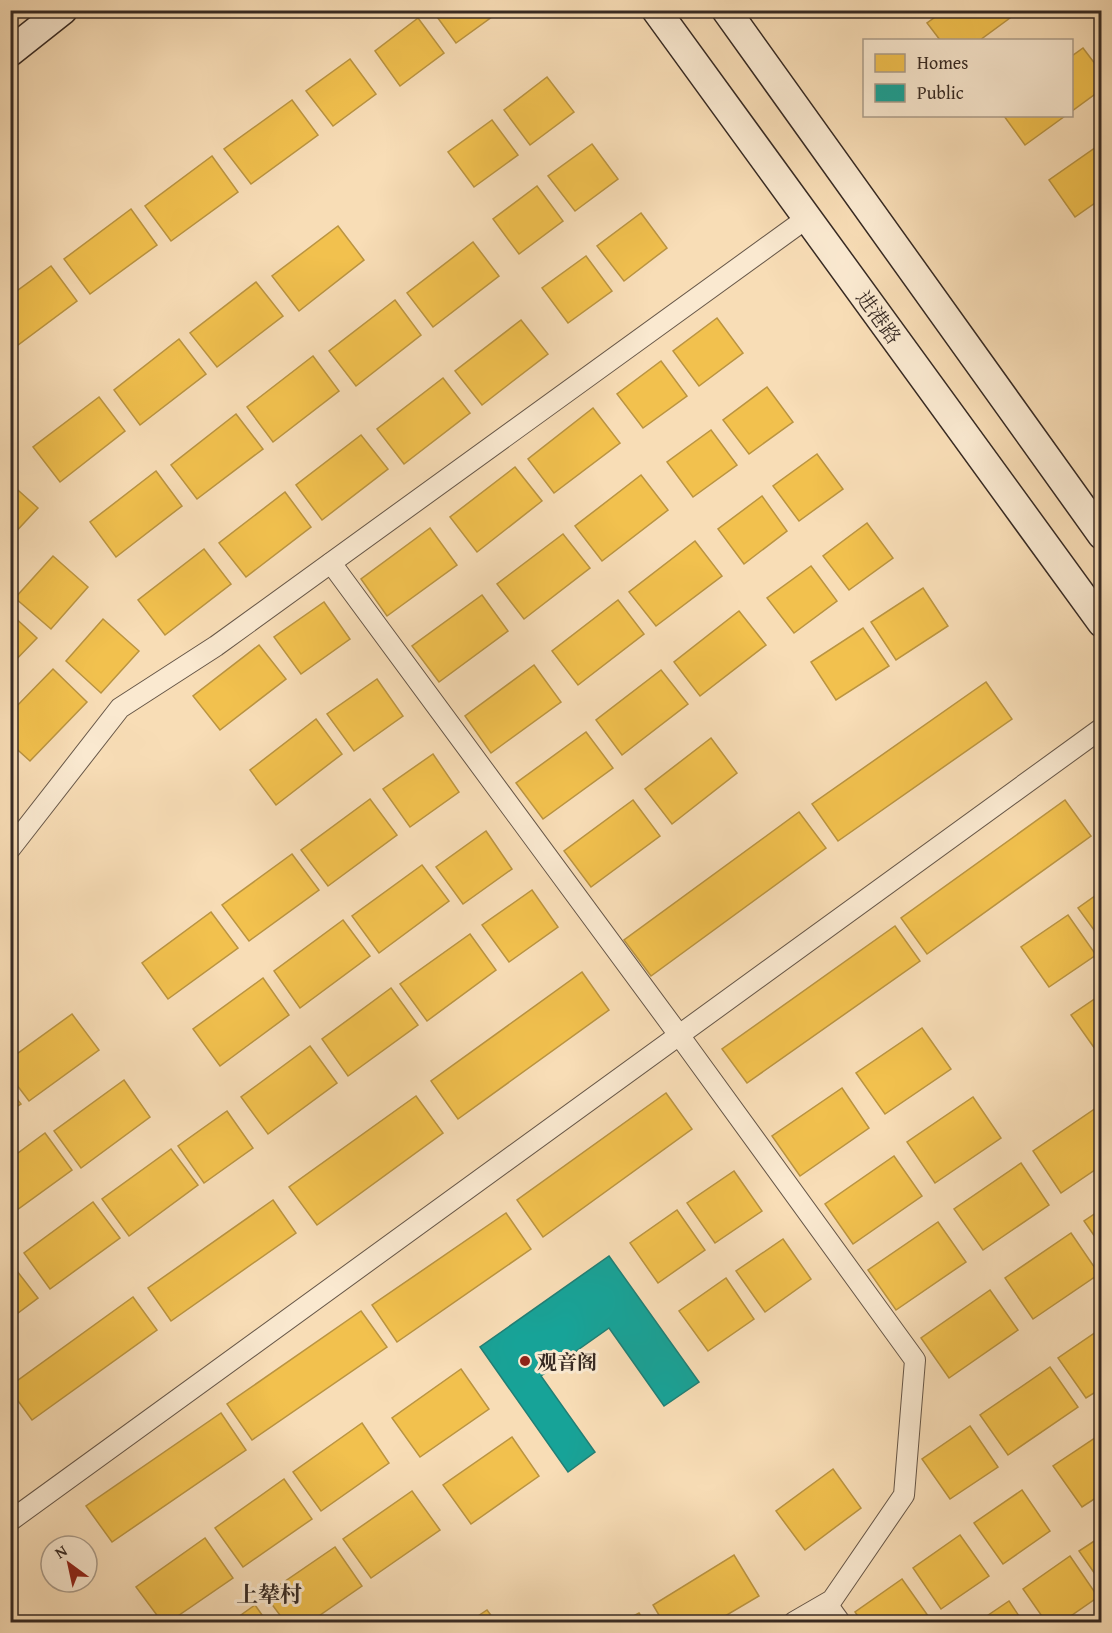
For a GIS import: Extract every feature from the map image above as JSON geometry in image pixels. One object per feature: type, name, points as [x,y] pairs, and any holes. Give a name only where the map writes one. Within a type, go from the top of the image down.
[{"type":"main road","points":[[10,52],[63,10]]},
{"type":"main road","name":"进港路","points":[[656,10],[1101,623]]},
{"type":"main road","points":[[726,10],[1101,535]]},
{"type":"street","points":[[10,849],[120,708],[216,646],[807,218]]},
{"type":"street","points":[[331,563],[915,1360],[904,1495],[832,1600],[794,1623]]},
{"type":"street","points":[[10,1521],[1101,728]]},
{"type":"street","points":[[827,1604],[840,1623]]},
{"type":"building: Homes","points":[[432,10],[500,10],[500,11],[456,43]]},
{"type":"building: Homes","points":[[945,10],[1021,10],[981,39],[939,39],[927,23]]},
{"type":"building: Homes","points":[[418,18],[444,53],[400,86],[375,51]]},
{"type":"building: Homes","points":[[1083,48],[1102,73],[1102,89],[1073,110],[1073,55]]},
{"type":"building: Homes","points":[[350,59],[376,94],[333,126],[306,91]]},
{"type":"building: Homes","points":[[547,77],[574,112],[530,145],[504,110]]},
{"type":"building: Homes","points":[[292,100],[318,135],[251,184],[224,149]]},
{"type":"building: Homes","points":[[1005,117],[1064,117],[1025,145]]},
{"type":"building: Homes","points":[[492,120],[518,155],[474,187],[448,152]]},
{"type":"building: Homes","points":[[1102,143],[1102,198],[1075,217],[1049,180]]},
{"type":"building: Homes","points":[[592,144],[618,179],[575,211],[548,176]]},
{"type":"building: Homes","points":[[212,156],[238,192],[171,241],[145,206]]},
{"type":"building: Homes","points":[[537,186],[563,221],[519,254],[493,219]]},
{"type":"building: Homes","points":[[131,209],[157,245],[90,294],[64,259]]},
{"type":"building: Homes","points":[[641,213],[667,248],[624,281],[597,246]]},
{"type":"building: Homes","points":[[338,226],[364,260],[299,311],[272,276]]},
{"type":"building: Homes","points":[[473,242],[499,276],[433,327],[407,293]]},
{"type":"building: Homes","points":[[586,256],[612,291],[568,323],[542,288]]},
{"type":"building: Homes","points":[[51,266],[77,301],[10,351],[10,296]]},
{"type":"building: Homes","points":[[256,282],[283,316],[217,367],[190,333]]},
{"type":"building: Homes","points":[[395,300],[421,335],[356,386],[329,351]]},
{"type":"building: Homes","points":[[717,318],[743,353],[699,386],[673,351]]},
{"type":"building: Homes","points":[[521,320],[548,354],[482,405],[455,371]]},
{"type":"building: Homes","points":[[179,339],[206,374],[140,425],[114,390]]},
{"type":"building: Homes","points":[[313,356],[339,391],[273,442],[247,407]]},
{"type":"building: Homes","points":[[661,361],[687,396],[643,428],[617,394]]},
{"type":"building: Homes","points":[[443,378],[470,413],[404,464],[377,429]]},
{"type":"building: Homes","points":[[767,387],[793,422],[749,454],[723,420]]},
{"type":"building: Homes","points":[[99,397],[125,431],[60,482],[33,447]]},
{"type":"building: Homes","points":[[593,408],[620,443],[554,493],[528,459]]},
{"type":"building: Homes","points":[[236,414],[263,449],[197,499],[171,465]]},
{"type":"building: Homes","points":[[711,430],[737,465],[693,497],[667,462]]},
{"type":"building: Homes","points":[[361,435],[388,469],[322,520],[296,485]]},
{"type":"building: Homes","points":[[817,454],[843,489],[799,521],[773,486]]},
{"type":"building: Homes","points":[[515,467],[542,501],[477,552],[450,517]]},
{"type":"building: Homes","points":[[156,471],[182,506],[116,557],[90,522]]},
{"type":"building: Homes","points":[[641,475],[668,510],[602,561],[575,526]]},
{"type":"building: Homes","points":[[10,483],[38,508],[10,538]]},
{"type":"building: Homes","points":[[285,492],[311,527],[246,577],[219,543]]},
{"type":"building: Homes","points":[[762,496],[787,531],[744,564],[718,529]]},
{"type":"building: Homes","points":[[867,523],[893,558],[849,590],[823,556]]},
{"type":"building: Homes","points":[[430,528],[457,565],[387,616],[361,579]]},
{"type":"building: Homes","points":[[563,534],[590,568],[524,619],[497,584]]},
{"type":"building: Homes","points":[[695,541],[722,576],[656,626],[629,592]]},
{"type":"building: Homes","points":[[204,549],[231,584],[165,635],[138,600]]},
{"type":"building: Homes","points":[[53,556],[88,587],[51,629],[15,598]]},
{"type":"building: Homes","points":[[811,566],[837,601],[794,633],[767,598]]},
{"type":"building: Homes","points":[[923,588],[948,626],[896,660],[871,622]]},
{"type":"building: Homes","points":[[482,595],[508,631],[439,682],[412,646]]},
{"type":"building: Homes","points":[[618,600],[644,634],[578,685],[552,651]]},
{"type":"building: Homes","points":[[324,602],[350,639],[301,674],[274,637]]},
{"type":"building: Homes","points":[[739,611],[766,645],[700,696],[674,662]]},
{"type":"building: Homes","points":[[10,613],[37,638],[10,666]]},
{"type":"building: Homes","points":[[103,619],[139,651],[101,693],[66,661]]},
{"type":"building: Homes","points":[[863,628],[889,666],[836,700],[811,662]]},
{"type":"building: Homes","points":[[259,645],[286,679],[220,730],[193,696]]},
{"type":"building: Homes","points":[[534,665],[561,702],[491,753],[465,716]]},
{"type":"building: Homes","points":[[53,669],[87,702],[30,761],[10,743],[10,713]]},
{"type":"building: Homes","points":[[661,670],[688,704],[622,755],[596,720]]},
{"type":"building: Homes","points":[[377,679],[403,716],[354,751],[327,714]]},
{"type":"building: Homes","points":[[986,682],[1012,719],[838,841],[812,804]]},
{"type":"building: Homes","points":[[316,719],[342,754],[276,805],[250,770]]},
{"type":"building: Homes","points":[[586,732],[613,768],[543,819],[516,783]]},
{"type":"building: Homes","points":[[711,738],[737,773],[672,824],[645,789]]},
{"type":"building: Homes","points":[[433,754],[459,792],[410,827],[383,789]]},
{"type":"building: Homes","points":[[370,799],[397,835],[328,886],[301,850]]},
{"type":"building: Homes","points":[[633,800],[660,836],[591,887],[564,851]]},
{"type":"building: Homes","points":[[1065,800],[1091,836],[927,954],[901,918]]},
{"type":"building: Homes","points":[[799,812],[826,848],[651,976],[624,940]]},
{"type":"building: Homes","points":[[486,831],[512,869],[463,904],[436,867]]},
{"type":"building: Homes","points":[[292,854],[319,890],[249,941],[222,905]]},
{"type":"building: Homes","points":[[422,865],[449,901],[379,953],[352,916]]},
{"type":"building: Homes","points":[[532,890],[558,927],[509,962],[482,925]]},
{"type":"building: Homes","points":[[1102,891],[1102,941],[1078,908]]},
{"type":"building: Homes","points":[[211,912],[238,948],[168,999],[142,963]]},
{"type":"building: Homes","points":[[1068,915],[1096,955],[1049,987],[1021,947]]},
{"type":"building: Homes","points":[[343,920],[370,956],[300,1008],[274,971]]},
{"type":"building: Homes","points":[[895,926],[920,961],[747,1083],[722,1049]]},
{"type":"building: Homes","points":[[470,934],[496,970],[427,1021],[400,984]]},
{"type":"building: Homes","points":[[582,972],[609,1010],[458,1119],[431,1081]]},
{"type":"building: Homes","points":[[263,978],[289,1015],[220,1066],[193,1029]]},
{"type":"building: Homes","points":[[391,988],[418,1025],[348,1076],[322,1039]]},
{"type":"building: Homes","points":[[1102,994],[1102,1054],[1100,1056],[1071,1015]]},
{"type":"building: Homes","points":[[72,1014],[99,1050],[29,1101],[10,1076],[10,1059]]},
{"type":"building: Homes","points":[[922,1028],[951,1069],[885,1114],[856,1073]]},
{"type":"building: Homes","points":[[310,1046],[337,1083],[268,1134],[241,1097]]},
{"type":"building: Homes","points":[[124,1080],[150,1117],[81,1168],[54,1131]]},
{"type":"building: Homes","points":[[842,1088],[869,1128],[800,1176],[772,1136]]},
{"type":"building: Homes","points":[[10,1090],[21,1104],[10,1111]]},
{"type":"building: Homes","points":[[666,1093],[692,1129],[543,1237],[517,1200]]},
{"type":"building: Homes","points":[[416,1096],[443,1133],[317,1225],[289,1187]]},
{"type":"building: Homes","points":[[973,1097],[1001,1138],[935,1183],[907,1142]]},
{"type":"building: Homes","points":[[1099,1106],[1102,1109],[1102,1165],[1061,1193],[1033,1151]]},
{"type":"building: Homes","points":[[227,1111],[253,1148],[204,1183],[178,1146]]},
{"type":"building: Homes","points":[[45,1133],[72,1170],[10,1215],[10,1159]]},
{"type":"building: Homes","points":[[171,1149],[198,1185],[129,1236],[102,1199]]},
{"type":"building: Homes","points":[[894,1156],[922,1196],[853,1244],[825,1204]]},
{"type":"building: Homes","points":[[1021,1163],[1049,1205],[983,1250],[954,1209]]},
{"type":"building: Homes","points":[[734,1171],[762,1211],[715,1243],[687,1203]]},
{"type":"building: Homes","points":[[273,1200],[296,1233],[171,1321],[148,1288]]},
{"type":"building: Homes","points":[[93,1202],[120,1238],[50,1289],[24,1253]]},
{"type":"building: Homes","points":[[1102,1209],[1102,1247],[1084,1221]]},
{"type":"building: Homes","points":[[677,1210],[705,1250],[658,1283],[630,1243]]},
{"type":"building: Homes","points":[[506,1213],[531,1249],[397,1342],[372,1305]]},
{"type":"building: Homes","points":[[938,1222],[966,1262],[896,1310],[868,1270]]},
{"type":"building: Homes","points":[[1071,1233],[1099,1274],[1033,1319],[1005,1278]]},
{"type":"building: Homes","points":[[783,1239],[811,1279],[765,1312],[736,1271]]},
{"type":"building: Homes","points":[[10,1262],[38,1298],[10,1319]]},
{"type":"building: Homes","points":[[726,1278],[754,1319],[708,1351],[679,1311]]},
{"type":"building: Homes","points":[[990,1290],[1018,1330],[949,1378],[921,1338]]},
{"type":"building: Homes","points":[[133,1297],[157,1330],[32,1420],[10,1390],[10,1386]]},
{"type":"building: Homes","points":[[361,1311],[387,1347],[252,1440],[227,1404]]},
{"type":"building: Homes","points":[[1102,1328],[1102,1388],[1086,1398],[1058,1358]]},
{"type":"building: Homes","points":[[1050,1367],[1078,1407],[1008,1455],[980,1415]]},
{"type":"building: Homes","points":[[461,1369],[489,1409],[420,1457],[392,1418]]},
{"type":"building: Homes","points":[[221,1413],[246,1450],[112,1542],[86,1506]]},
{"type":"building: Homes","points":[[362,1423],[389,1463],[321,1511],[293,1472]]},
{"type":"building: Homes","points":[[970,1426],[998,1467],[950,1499],[922,1459]]},
{"type":"building: Homes","points":[[1101,1434],[1102,1494],[1082,1507],[1053,1466]]},
{"type":"building: Homes","points":[[512,1437],[539,1476],[471,1524],[443,1485]]},
{"type":"building: Homes","points":[[833,1469],[861,1508],[805,1550],[776,1511]]},
{"type":"building: Homes","points":[[284,1479],[312,1519],[243,1567],[215,1528]]},
{"type":"building: Homes","points":[[1022,1490],[1050,1531],[1003,1564],[974,1523]]},
{"type":"building: Homes","points":[[412,1491],[440,1530],[371,1578],[343,1539]]},
{"type":"building: Homes","points":[[960,1535],[989,1576],[941,1609],[913,1568]]},
{"type":"building: Homes","points":[[1102,1536],[1102,1584],[1079,1551]]},
{"type":"building: Homes","points":[[205,1538],[233,1578],[169,1622],[162,1622],[136,1587]]},
{"type":"building: Homes","points":[[335,1547],[362,1586],[310,1622],[285,1622],[265,1595]]},
{"type":"building: Homes","points":[[734,1555],[759,1596],[715,1622],[663,1622],[653,1605]]},
{"type":"building: Homes","points":[[1070,1556],[1098,1597],[1062,1622],[1046,1622],[1023,1589]]},
{"type":"building: Homes","points":[[902,1579],[931,1620],[928,1622],[862,1622],[855,1612]]},
{"type":"building: Homes","points":[[1009,1601],[1023,1622],[978,1622]]},
{"type":"building: Homes","points":[[255,1605],[267,1622],[231,1622]]},
{"type":"building: Homes","points":[[487,1610],[496,1622],[469,1622]]},
{"type":"building: Homes","points":[[639,1613],[645,1622],[622,1622]]},
{"type":"building: Public","name":"观音阁","points":[[609,1256],[699,1382],[664,1406],[609,1328],[541,1376],[595,1452],[568,1472],[480,1347]]},
{"type":"place","name":"观音阁","points":[[525,1361]]},
{"type":"district","name":"上辇村","points":[[269,1594]]}]
